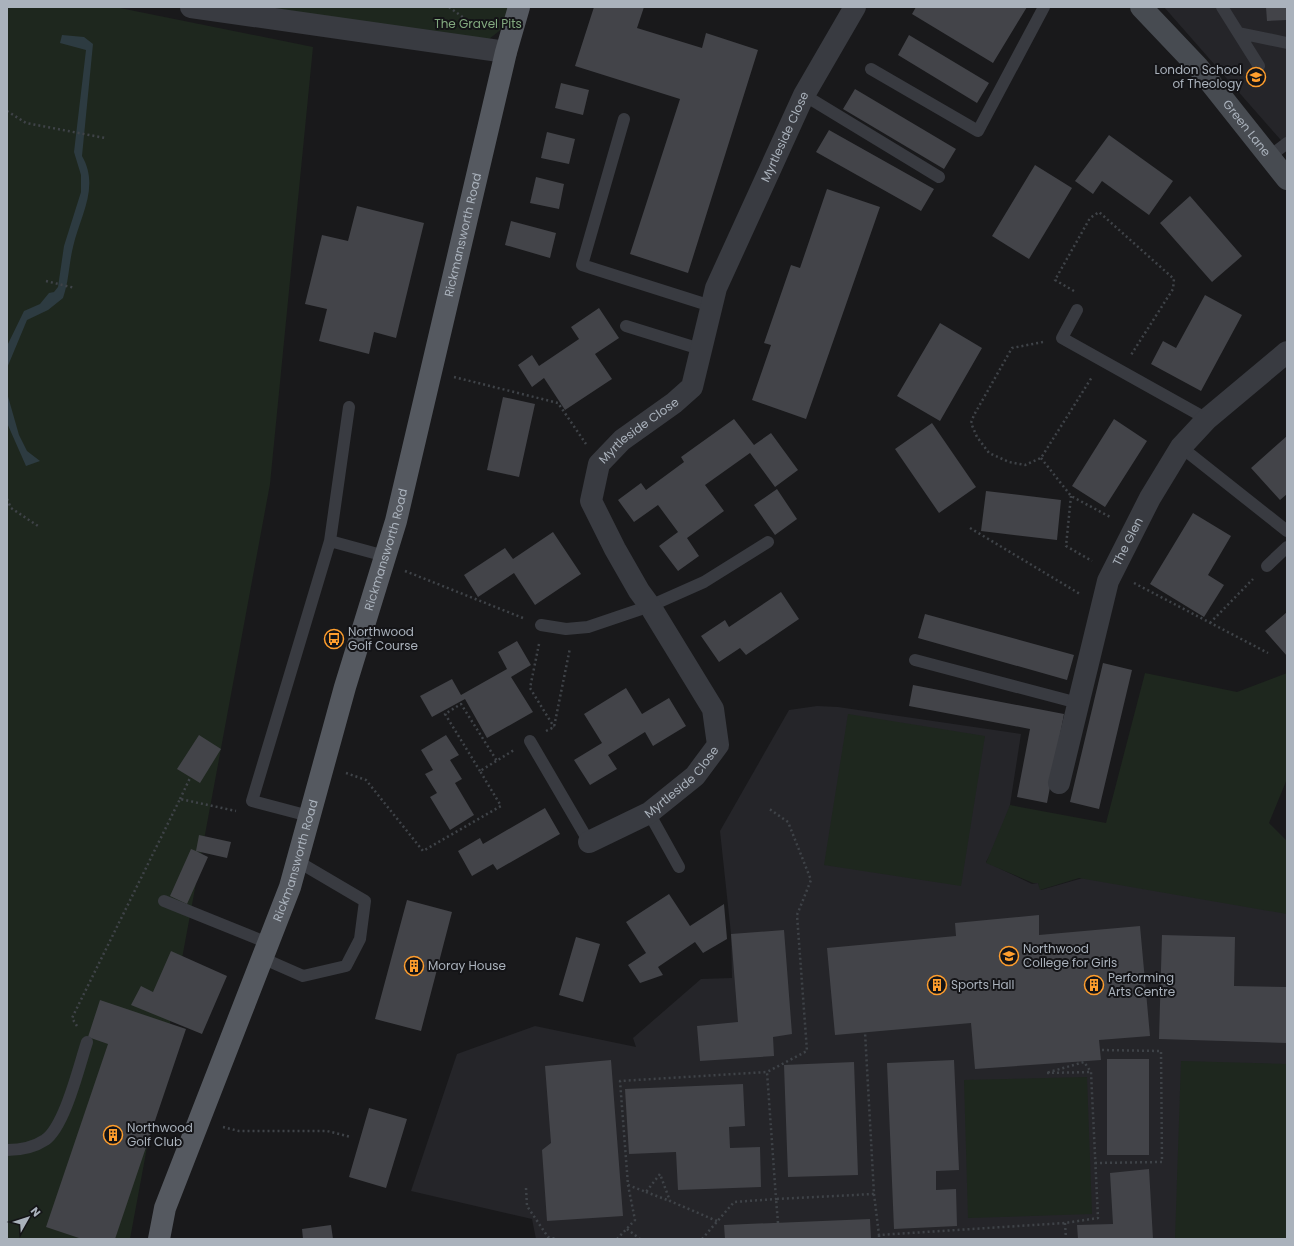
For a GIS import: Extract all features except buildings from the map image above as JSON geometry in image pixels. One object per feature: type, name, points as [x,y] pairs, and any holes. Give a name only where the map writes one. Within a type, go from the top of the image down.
[{"type":"main road","name":"Rickmansworth Road","points":[[159,1239],[165,1208],[290,887],[345,687],[396,521],[506,52],[519,7]]},
{"type":"main road","name":"Green Lane","points":[[1141,7],[1198,67],[1287,179]]},
{"type":"street","points":[[191,7],[506,52]]},
{"type":"street","name":"Myrtleside Close","points":[[589,842],[649,813],[695,776],[718,745],[713,709],[650,606],[639,591],[615,550],[591,501],[599,464],[622,440],[674,402],[692,386],[716,288],[804,95],[855,7]]},
{"type":"street","name":"The Glen","points":[[1059,783],[1108,581],[1134,529],[1181,447],[1208,419],[1287,352]]},
{"type":"lane","points":[[871,69],[978,131],[1044,7]]},
{"type":"lane","points":[[1222,7],[1260,66]]},
{"type":"lane","points":[[1239,34],[1287,43]]},
{"type":"lane","points":[[804,95],[939,177]]},
{"type":"lane","points":[[624,119],[582,265],[711,306]]},
{"type":"lane","points":[[1269,157],[1287,143]]},
{"type":"lane","points":[[1077,310],[1062,338],[1120,372],[1208,419]]},
{"type":"lane","points":[[626,326],[700,349]]},
{"type":"lane","points":[[310,816],[252,801],[330,542],[349,407]]},
{"type":"lane","points":[[1181,447],[1287,531]]},
{"type":"lane","points":[[330,542],[384,559]]},
{"type":"lane","points":[[541,625],[566,629],[588,627],[650,606],[704,582],[768,542]]},
{"type":"lane","points":[[1267,566],[1287,547]]},
{"type":"lane","points":[[915,660],[1078,703]]},
{"type":"lane","points":[[530,741],[589,842]]},
{"type":"lane","points":[[649,813],[680,867]]},
{"type":"lane","points":[[164,901],[265,951],[303,976],[346,966],[360,939],[365,901],[297,862]]},
{"type":"lane","points":[[7,1150],[23,1150],[46,1139],[60,1121],[87,1042]]},
{"type":"path","points":[[7,111],[26,123],[105,138]]},
{"type":"path","points":[[1077,310],[1084,297],[1055,280],[1090,218],[1099,212],[1174,279],[1173,289],[1120,372]]},
{"type":"path","points":[[46,281],[75,288]]},
{"type":"path","points":[[1062,338],[1012,348],[974,415],[971,423],[978,437],[989,453],[1009,462],[1025,465],[1041,458],[1102,362]]},
{"type":"path","points":[[431,371],[558,402],[599,464]]},
{"type":"path","points":[[1041,458],[1071,496],[1134,529]]},
{"type":"path","points":[[1071,496],[1066,546],[1268,654]]},
{"type":"path","points":[[7,499],[11,508],[38,526]]},
{"type":"path","points":[[970,528],[1102,606]]},
{"type":"path","points":[[384,559],[541,625],[530,688],[554,727]]},
{"type":"path","points":[[1210,623],[1267,566]]},
{"type":"path","points":[[480,771],[554,727],[574,628]]},
{"type":"path","points":[[324,765],[366,780],[423,852],[501,806],[445,714],[461,704],[497,761]]},
{"type":"path","points":[[87,1042],[72,1018],[190,778]]},
{"type":"path","points":[[180,799],[248,814],[252,801]]},
{"type":"path","points":[[617,1239],[634,1220],[628,1185],[620,1081],[767,1072],[807,1051],[797,915],[811,880],[788,822],[768,808]]},
{"type":"path","points":[[866,1032],[874,1194],[879,1239]]},
{"type":"path","points":[[1095,1163],[1162,1162],[1161,1051],[1100,1050]]},
{"type":"path","points":[[878,1235],[1065,1224],[1098,1218],[1091,1072],[1084,1062],[1046,1073],[1091,1072]]},
{"type":"path","points":[[767,1072],[778,1223]]},
{"type":"path","points":[[199,1121],[239,1131],[327,1131],[351,1137]]},
{"type":"path","points":[[646,1192],[660,1174],[670,1201]]},
{"type":"path","points":[[628,1185],[717,1221]]},
{"type":"path","points":[[526,1188],[526,1206],[548,1237],[556,1239]]},
{"type":"path","points":[[702,1239],[734,1202],[874,1194]]},
{"type":"path","points":[[1065,1224],[1066,1239]]},
{"type":"path","points":[[627,1229],[640,1239]]},
{"type":"shaded area","name":"London School of Theology","points":[[1164,7],[1287,7],[1287,147]]},
{"type":"shaded area","points":[[62,35],[84,37],[93,44],[82,156],[87,168],[89,190],[84,213],[73,247],[67,285],[63,298],[48,310],[27,320],[7,368],[7,346],[24,311],[40,304],[49,293],[54,292],[58,287],[64,246],[81,192],[81,175],[74,152],[86,50],[60,43]]},
{"type":"shaded area","points":[[7,393],[19,435],[27,451],[40,461],[26,466],[7,423]]},
{"type":"shaded area","name":"Northwood College for Girls","points":[[817,706],[838,707],[1021,734],[1007,824],[986,862],[1032,884],[1038,883],[1041,890],[1149,859],[1287,878],[1287,1239],[536,1239],[532,1219],[411,1191],[457,1054],[535,1026],[636,1047],[633,1038],[701,979],[732,978],[731,934],[720,831],[789,710]]},
{"type":"green space","points":[[7,7],[115,7],[313,47],[270,484],[130,1239],[7,1239]]},
{"type":"green space","name":"The Gravel Pits","points":[[249,7],[512,7],[508,24],[484,43]]},
{"type":"green space","points":[[1145,673],[1237,692],[1287,673],[1287,779],[1269,823],[1287,841],[1287,914],[1079,878],[1040,890],[1038,883],[1033,883],[986,863],[1010,805],[1106,823]]},
{"type":"green space","points":[[848,714],[985,736],[961,886],[824,865]]},
{"type":"green space","points":[[1181,1061],[1287,1064],[1287,1239],[1175,1239]]},
{"type":"green space","points":[[1087,1077],[1092,1214],[968,1218],[964,1080]]},
{"type":"place","name":"London School of Theology","points":[[1256,77]]},
{"type":"place","name":"Northwood Golf Course","points":[[334,639]]},
{"type":"place","name":"Northwood College for Girls","points":[[1009,956]]},
{"type":"place","name":"Moray House","points":[[414,966]]},
{"type":"place","name":"Sports Hall","points":[[937,985]]},
{"type":"place","name":"Performing Arts Centre","points":[[1094,985]]},
{"type":"place","name":"Northwood Golf Club","points":[[113,1135]]}]
